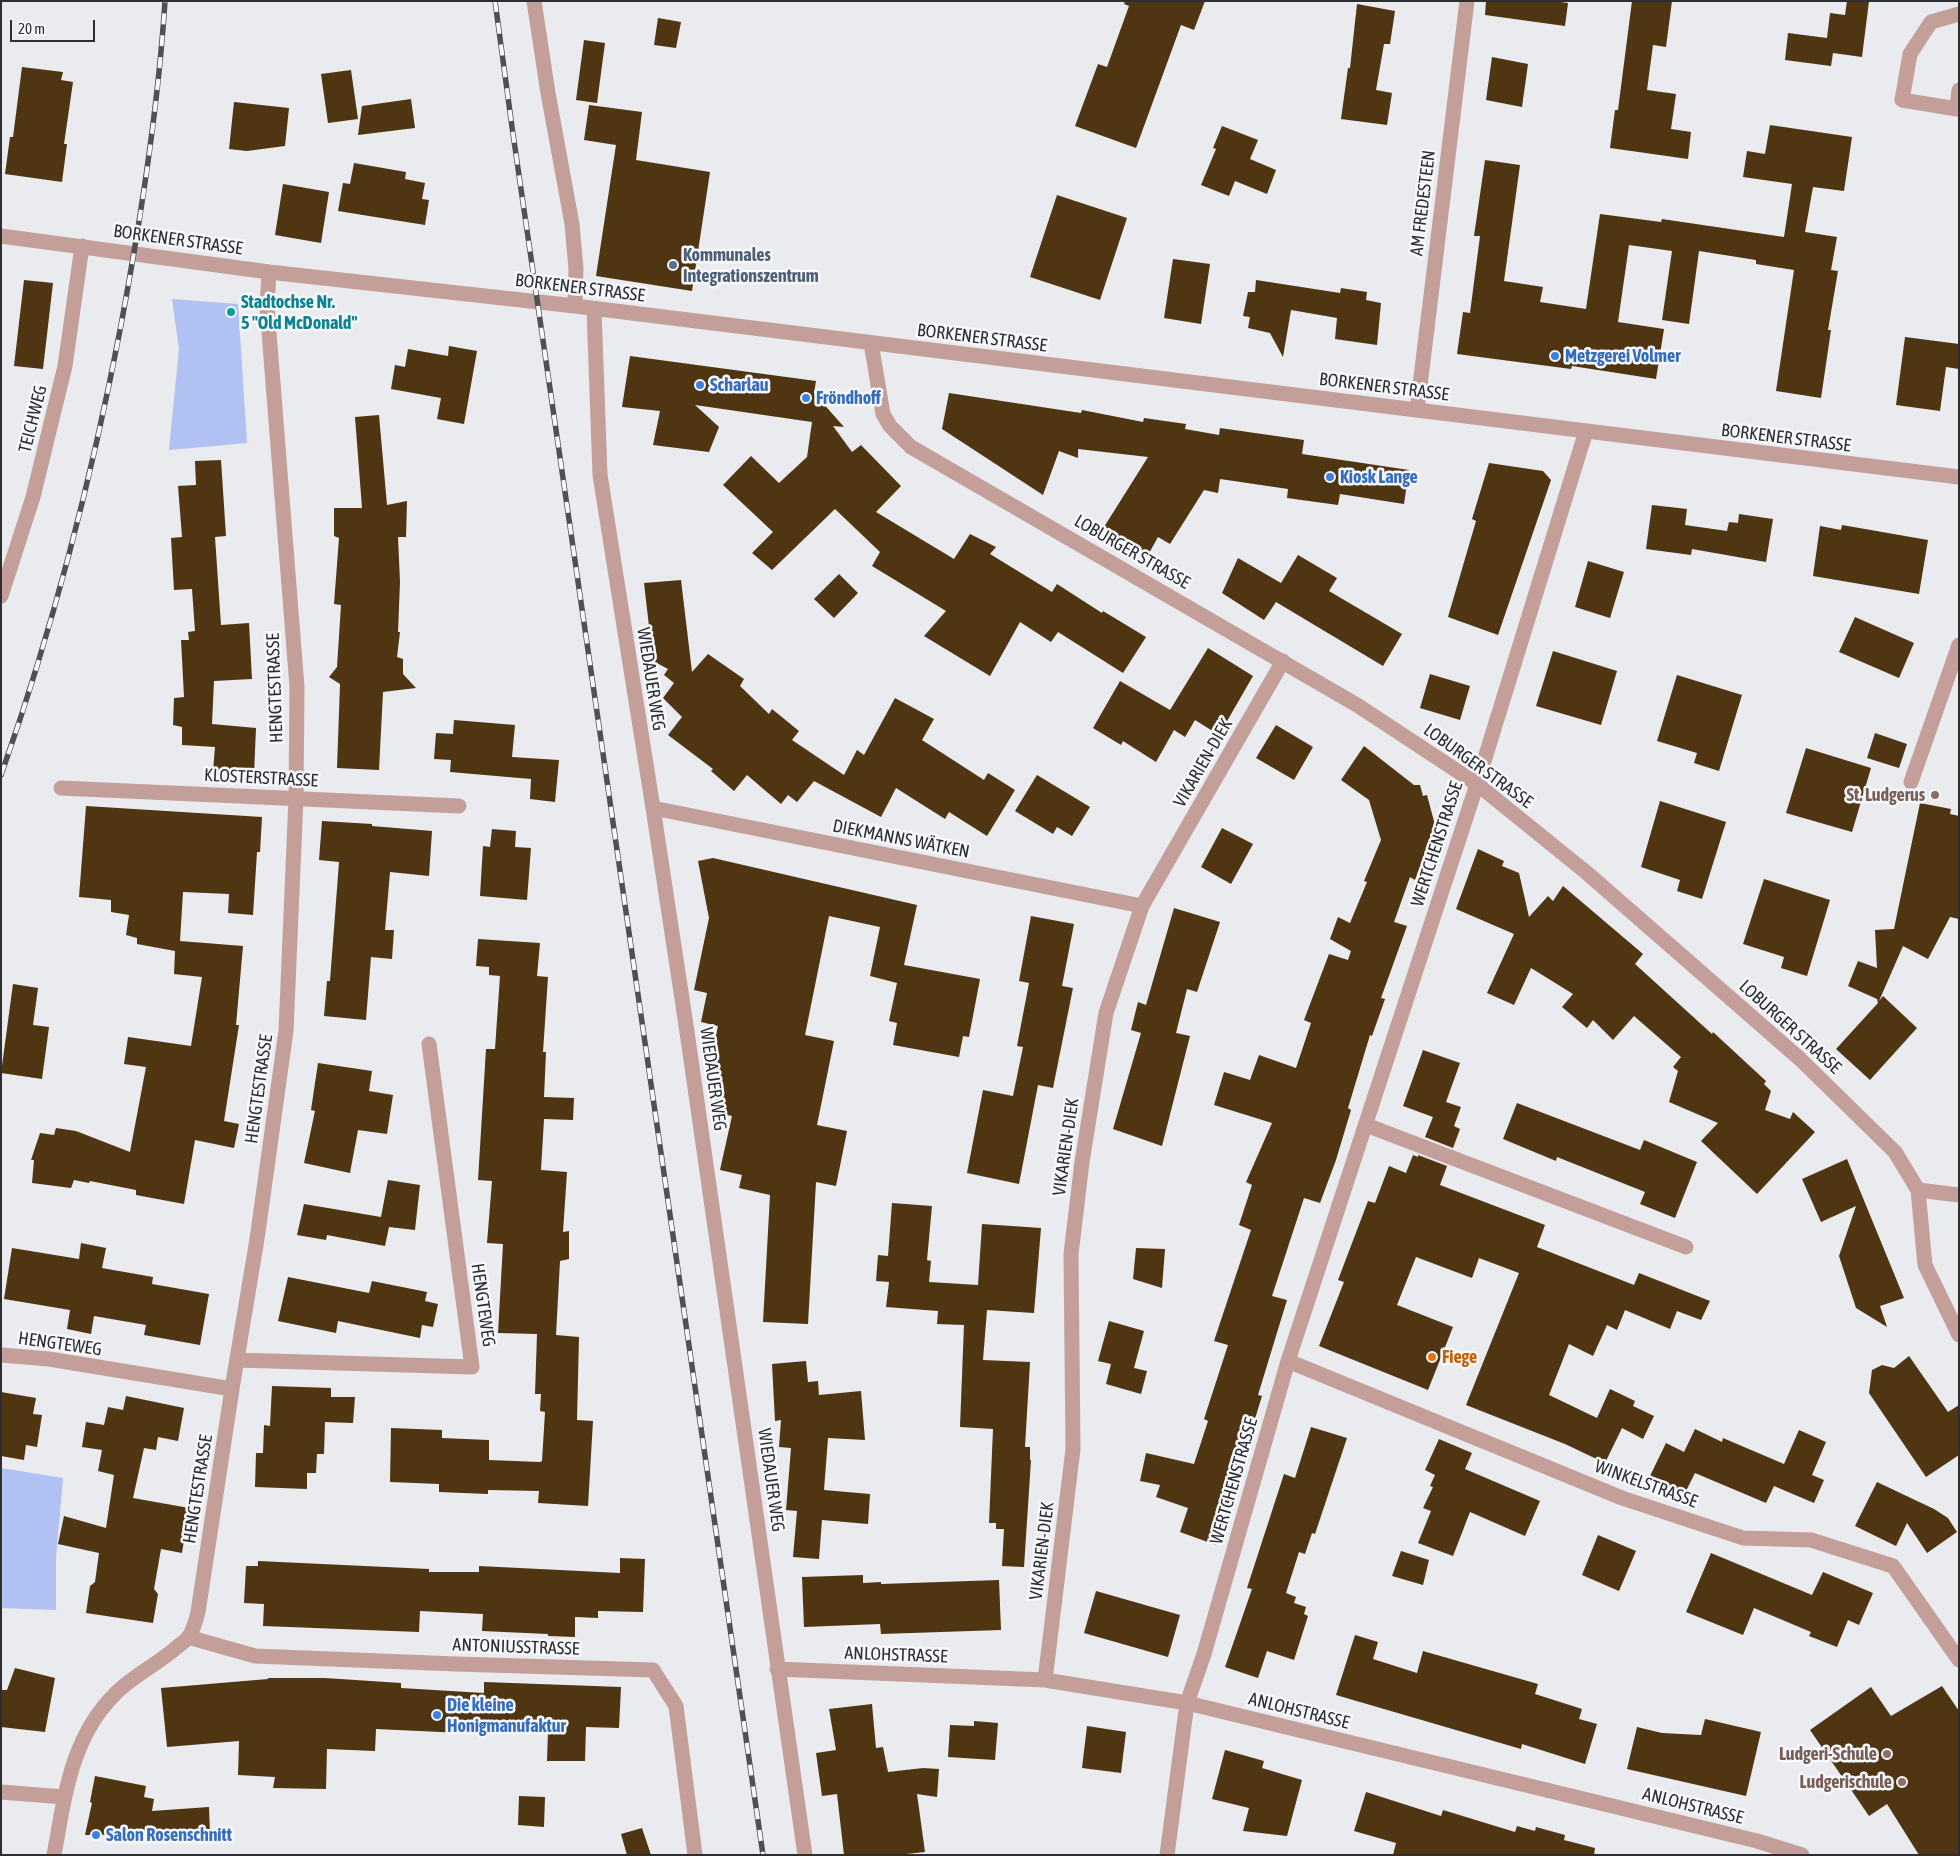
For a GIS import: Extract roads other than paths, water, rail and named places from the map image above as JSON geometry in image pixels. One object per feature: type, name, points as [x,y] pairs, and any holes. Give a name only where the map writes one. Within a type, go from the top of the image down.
[{"type":"street","points":[[534,1],[548,93],[572,224],[576,269],[576,306]]},
{"type":"street","name":"AM FREDESTEEN","points":[[1417,410],[1467,1]]},
{"type":"street","points":[[1959,14],[1931,22],[1910,54],[1902,100],[1956,109],[1959,90]]},
{"type":"street","name":"BORKENER STRASSE","points":[[1,236],[269,272],[576,306],[1959,477]]},
{"type":"street","name":"TEICHWEG","points":[[1,596],[32,497],[65,366],[82,246]]},
{"type":"street","name":"HENGTESTRASSE","points":[[54,1855],[64,1796],[77,1751],[85,1732],[117,1692],[166,1658],[188,1637],[198,1612],[257,1239],[286,1031],[296,798],[297,686],[270,344],[269,272]]},
{"type":"street","name":"WIEDAUER WEG","points":[[594,309],[600,475],[653,808],[723,1276],[805,1855]]},
{"type":"street","name":"LOBURGER STRASSE","points":[[871,343],[883,414],[890,426],[911,447],[1357,705],[1477,784],[1587,873],[1800,1060],[1895,1152],[1918,1190],[1925,1265],[1959,1335]]},
{"type":"street","name":"WERTCHENSTRASSE","points":[[1167,1855],[1187,1703],[1207,1644],[1288,1361],[1477,784],[1586,431]]},
{"type":"street","points":[[1911,782],[1959,645]]},
{"type":"street","name":"VIKARIEN-DIEK","points":[[1045,1680],[1073,1449],[1071,1254],[1081,1170],[1106,1013],[1142,906],[1283,661]]},
{"type":"street","name":"KLOSTERSTRASSE","points":[[60,788],[459,806]]},
{"type":"street","name":"DIEKMANNS WÄTKEN","points":[[653,808],[1142,906]]},
{"type":"street","name":"HENGTEWEG","points":[[237,1360],[472,1367],[429,1044]]},
{"type":"street","points":[[1366,1125],[1686,1247]]},
{"type":"street","points":[[1918,1190],[1959,1195]]},
{"type":"street","name":"HENGTEWEG","points":[[1,1355],[49,1359],[232,1389]]},
{"type":"street","name":"WINKELSTRASSE","points":[[1288,1361],[1622,1498],[1744,1538],[1811,1540],[1893,1566],[1959,1660]]},
{"type":"street","name":"ANTONIUSSTRASSE","points":[[188,1637],[255,1656],[654,1670],[676,1706],[695,1855]]},
{"type":"street","name":"ANLOHSTRASSE","points":[[778,1669],[1045,1680],[1187,1703],[1758,1841],[1802,1855]]},
{"type":"street","points":[[1,1792],[64,1796]]},
{"type":"railway","points":[[1,775],[38,664],[70,552],[110,382],[148,164],[158,83],[165,1]]},
{"type":"railway","points":[[495,1],[763,1855]]},
{"type":"place","name":"Kommunales Integrationszentrum","points":[[673,265]]},
{"type":"place","name":"Stadtochse Nr. 5 \"Old McDonald\"","points":[[231,312]]},
{"type":"place","name":"Metzgerei Volmer","points":[[1555,356]]},
{"type":"place","name":"Scharlau","points":[[700,385]]},
{"type":"place","name":"Fröndhoff","points":[[806,398]]},
{"type":"place","name":"Kiosk Lange","points":[[1330,477]]},
{"type":"place","name":"St. Ludgerus","points":[[1935,795]]},
{"type":"place","name":"Fiege","points":[[1432,1357]]},
{"type":"place","name":"Die kleine Honigmanufaktur","points":[[437,1715]]},
{"type":"place","name":"Ludgeri-Schule","points":[[1887,1754]]},
{"type":"place","name":"Ludgerischule","points":[[1902,1782]]},
{"type":"place","name":"Salon Rosenschnitt","points":[[96,1835]]}]
